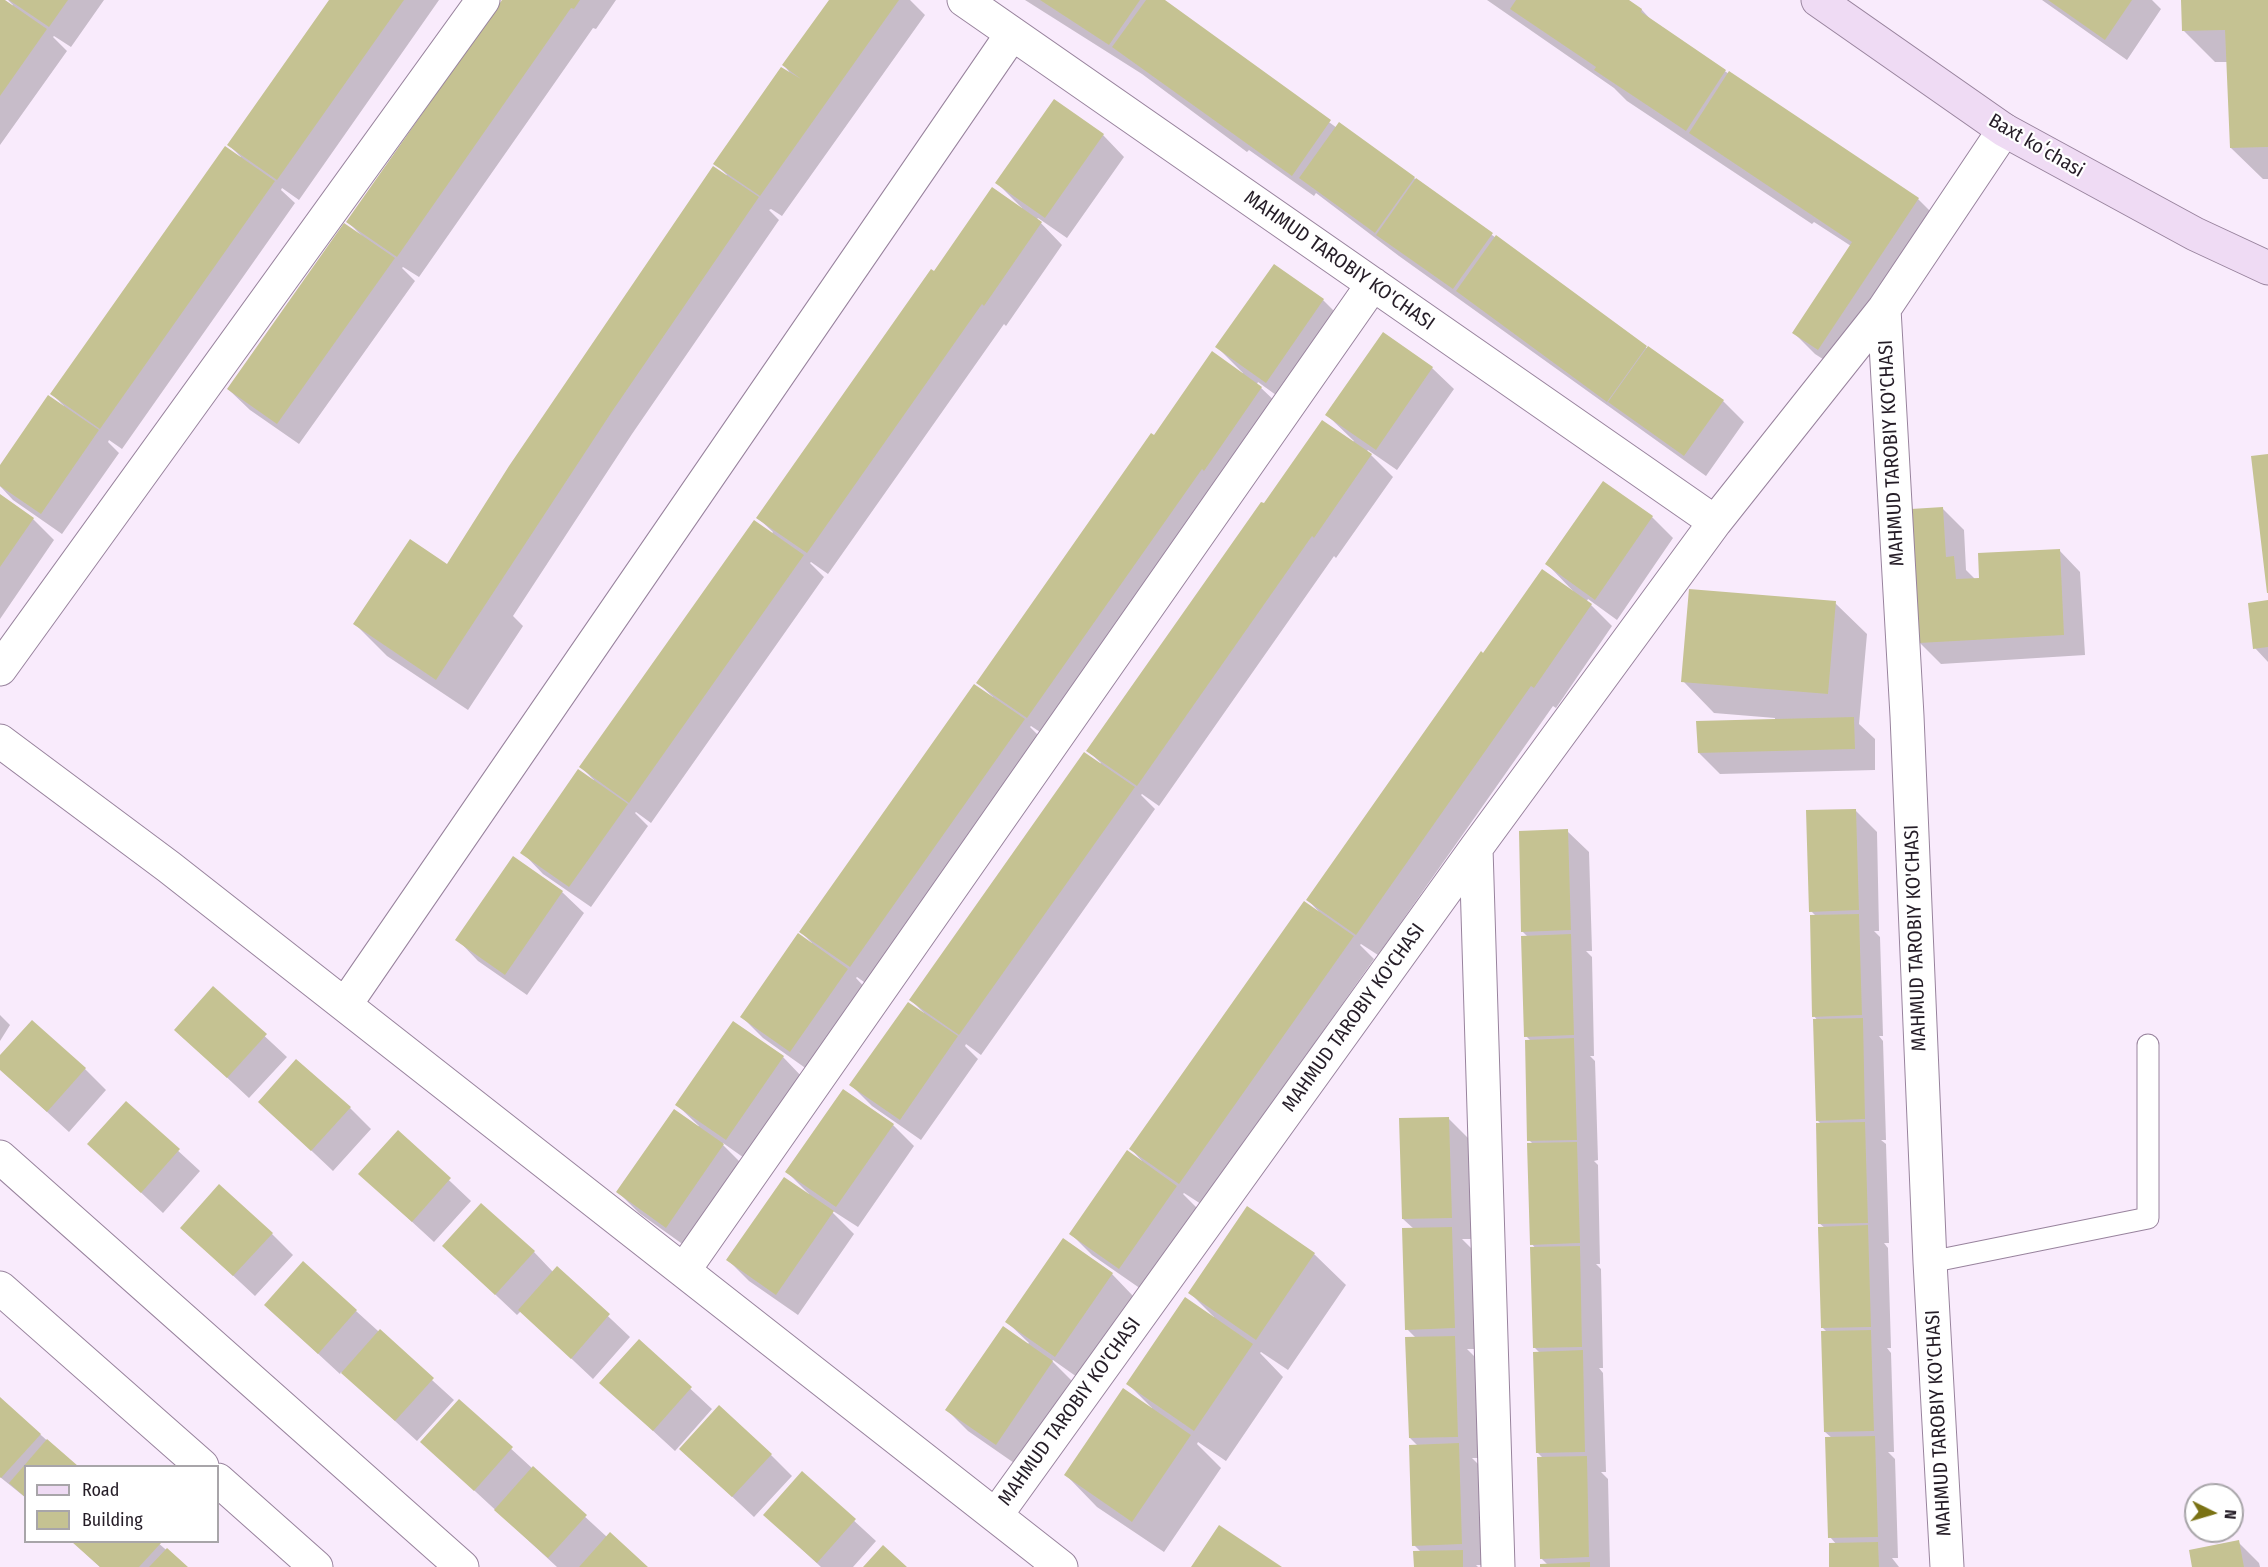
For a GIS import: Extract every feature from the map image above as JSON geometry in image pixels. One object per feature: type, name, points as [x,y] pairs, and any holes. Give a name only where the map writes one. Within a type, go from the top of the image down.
[{"type":"main road","name":"Baxt koʻchasi","points":[[1818,0],[2004,130],[2195,234],[2268,268]]},
{"type":"street","points":[[0,669],[483,0]]},
{"type":"street","name":"MAHMUD TAROBIY KO'CHASI","points":[[964,0],[1715,522]]},
{"type":"street","points":[[345,1005],[1012,34]]},
{"type":"street","name":"MAHMUD TAROBIY KO'CHASI","points":[[996,1515],[1476,848],[1715,522],[1884,309],[2004,130]]},
{"type":"street","points":[[684,1270],[1373,284]]},
{"type":"street","name":"MAHMUD TAROBIY KO'CHASI","points":[[1884,309],[1907,728],[1930,1262],[1947,1567]]},
{"type":"street","points":[[0,741],[168,867],[1061,1567]]},
{"type":"street","points":[[1476,848],[1498,1567]]},
{"type":"street","points":[[0,1157],[462,1567]]},
{"type":"street","points":[[0,1288],[200,1465]]},
{"type":"street","points":[[219,1481],[316,1567]]},
{"type":"lane","points":[[1930,1262],[2148,1218],[2148,1045]]},
{"type":"building","points":[[0,0],[5,0],[47,29],[0,96]]},
{"type":"building","points":[[9,0],[68,0],[49,27]]},
{"type":"building","points":[[329,0],[404,0],[277,180],[227,145]]},
{"type":"building","points":[[502,0],[580,0],[574,9],[571,8],[397,257],[346,222]]},
{"type":"building","points":[[829,0],[899,0],[760,196],[713,164],[781,67],[801,79],[782,65]]},
{"type":"building","points":[[1040,0],[1140,0],[1109,45]]},
{"type":"building","points":[[1146,0],[1165,0],[1331,120],[1292,176],[1112,47]]},
{"type":"building","points":[[1516,0],[1629,0],[1642,9],[1641,12],[1726,70],[1686,131],[1594,70],[1596,67],[1510,9]]},
{"type":"building","points":[[2048,0],[2132,0],[2105,40]]},
{"type":"building","points":[[2181,0],[2268,0],[2268,147],[2230,148],[2225,30],[2182,31]]},
{"type":"building","points":[[1729,71],[1919,198],[1818,350],[1792,333],[1852,242],[1689,133]]},
{"type":"building","points":[[1054,99],[1104,134],[1045,218],[995,183]]},
{"type":"building","points":[[1339,122],[1415,177],[1375,233],[1299,178]]},
{"type":"building","points":[[225,146],[275,181],[100,429],[50,394]]},
{"type":"building","points":[[713,166],[759,197],[611,413],[436,680],[353,624],[410,539],[447,564],[509,466]]},
{"type":"building","points":[[1416,178],[1493,233],[1453,289],[1376,235]]},
{"type":"building","points":[[992,187],[1042,222],[807,553],[756,518],[931,269],[934,271]]},
{"type":"building","points":[[344,223],[395,258],[277,424],[227,389]]},
{"type":"building","points":[[1496,235],[1647,346],[1607,402],[1456,291]]},
{"type":"building","points":[[1274,264],[1324,299],[1266,383],[1215,347]]},
{"type":"building","points":[[1383,332],[1433,367],[1376,450],[1325,415]]},
{"type":"building","points":[[1648,346],[1724,400],[1684,456],[1608,402]]},
{"type":"building","points":[[1212,351],[1262,387],[1027,718],[976,683],[1151,433],[1154,435]]},
{"type":"building","points":[[48,395],[99,430],[41,514],[0,486],[0,465]]},
{"type":"building","points":[[1322,420],[1372,454],[1137,786],[1086,751],[1261,502],[1264,503]]},
{"type":"building","points":[[2268,454],[2268,593],[2267,593],[2251,456]]},
{"type":"building","points":[[1603,481],[1653,516],[1595,600],[1545,564]]},
{"type":"building","points":[[0,494],[34,518],[0,567]]},
{"type":"building","points":[[1943,507],[1946,557],[1954,556],[1956,579],[1979,578],[1978,553],[2060,549],[2064,635],[1919,643],[1911,509]]},
{"type":"building","points":[[754,520],[804,555],[629,803],[579,767]]},
{"type":"building","points":[[1542,569],[1592,604],[1534,688],[1531,686],[1356,935],[1306,900],[1481,651],[1483,653]]},
{"type":"building","points":[[1689,589],[1836,601],[1828,694],[1681,682]]},
{"type":"building","points":[[2268,600],[2268,647],[2253,649],[2248,603]]},
{"type":"building","points":[[974,684],[1025,719],[850,967],[799,932]]},
{"type":"building","points":[[1854,717],[1855,749],[1698,753],[1696,721]]},
{"type":"building","points":[[1084,752],[1135,787],[959,1035],[909,1000]]},
{"type":"building","points":[[578,769],[628,804],[569,887],[520,853]]},
{"type":"building","points":[[1856,809],[1859,910],[1809,912],[1806,810]]},
{"type":"building","points":[[1568,829],[1571,930],[1521,932],[1519,831]]},
{"type":"building","points":[[513,856],[563,891],[505,975],[455,940]]},
{"type":"building","points":[[1304,901],[1354,936],[1179,1184],[1129,1149]]},
{"type":"building","points":[[1859,914],[1862,1015],[1812,1017],[1810,915]]},
{"type":"building","points":[[798,933],[848,969],[790,1052],[740,1017]]},
{"type":"building","points":[[1571,934],[1574,1035],[1524,1037],[1521,936]]},
{"type":"building","points":[[213,986],[267,1034],[227,1078],[174,1030]]},
{"type":"building","points":[[908,1002],[958,1036],[900,1120],[849,1085]]},
{"type":"building","points":[[1863,1018],[1865,1119],[1816,1121],[1813,1019]]},
{"type":"building","points":[[32,1020],[86,1068],[47,1112],[0,1070],[0,1055]]},
{"type":"building","points":[[733,1021],[784,1056],[726,1140],[675,1105]]},
{"type":"building","points":[[1574,1038],[1577,1140],[1527,1141],[1525,1040]]},
{"type":"building","points":[[296,1059],[351,1107],[311,1151],[258,1102]]},
{"type":"building","points":[[843,1089],[894,1124],[836,1207],[785,1172]]},
{"type":"building","points":[[126,1101],[180,1149],[141,1193],[87,1144]]},
{"type":"building","points":[[674,1109],[724,1144],[666,1228],[616,1192]]},
{"type":"building","points":[[1449,1117],[1452,1218],[1402,1219],[1399,1118]]},
{"type":"building","points":[[1865,1122],[1868,1223],[1818,1224],[1816,1123]]},
{"type":"building","points":[[398,1130],[451,1178],[412,1222],[358,1174]]},
{"type":"building","points":[[1577,1142],[1580,1243],[1530,1245],[1527,1143]]},
{"type":"building","points":[[1127,1150],[1177,1186],[1119,1269],[1069,1234]]},
{"type":"building","points":[[784,1177],[834,1211],[776,1295],[726,1260]]},
{"type":"building","points":[[219,1184],[273,1233],[233,1276],[180,1228]]},
{"type":"building","points":[[481,1203],[535,1251],[495,1295],[442,1246]]},
{"type":"building","points":[[1247,1206],[1315,1253],[1256,1340],[1188,1293]]},
{"type":"building","points":[[1868,1225],[1871,1327],[1821,1328],[1818,1227]]},
{"type":"building","points":[[1452,1227],[1455,1328],[1405,1330],[1402,1228]]},
{"type":"building","points":[[1063,1238],[1113,1273],[1055,1357],[1005,1322]]},
{"type":"building","points":[[1580,1246],[1582,1347],[1533,1348],[1530,1247]]},
{"type":"building","points":[[303,1261],[357,1310],[318,1354],[264,1305]]},
{"type":"building","points":[[557,1266],[610,1314],[571,1359],[518,1310]]},
{"type":"building","points":[[1185,1297],[1253,1344],[1194,1431],[1126,1384]]},
{"type":"building","points":[[1003,1326],[1053,1361],[996,1445],[945,1410]]},
{"type":"building","points":[[380,1329],[434,1378],[395,1421],[341,1373]]},
{"type":"building","points":[[1871,1330],[1874,1431],[1824,1432],[1821,1331]]},
{"type":"building","points":[[1455,1336],[1458,1437],[1409,1438],[1405,1337]]},
{"type":"building","points":[[639,1339],[692,1387],[653,1431],[599,1383]]},
{"type":"building","points":[[1583,1350],[1585,1452],[1536,1453],[1533,1352]]},
{"type":"building","points":[[1123,1388],[1191,1435],[1132,1522],[1064,1475]]},
{"type":"building","points":[[0,1397],[41,1434],[1,1478],[0,1477]]},
{"type":"building","points":[[459,1399],[513,1447],[474,1491],[420,1442]]},
{"type":"building","points":[[719,1405],[772,1454],[732,1497],[679,1449]]},
{"type":"building","points":[[1875,1436],[1878,1537],[1828,1538],[1825,1437]]},
{"type":"building","points":[[47,1439],[77,1465],[25,1465]]},
{"type":"building","points":[[1459,1443],[1462,1544],[1412,1546],[1409,1445]]},
{"type":"building","points":[[1587,1456],[1589,1557],[1540,1559],[1537,1457]]},
{"type":"building","points":[[24,1466],[24,1496],[9,1483]]},
{"type":"building","points":[[533,1466],[587,1515],[548,1558],[494,1510]]},
{"type":"building","points":[[802,1471],[856,1519],[817,1563],[763,1515]]},
{"type":"building","points":[[1219,1525],[1282,1567],[1191,1567]]},
{"type":"building","points":[[610,1532],[648,1567],[579,1567]]},
{"type":"building","points":[[1878,1542],[1879,1567],[1829,1567],[1829,1543]]},
{"type":"building","points":[[73,1543],[161,1543],[139,1567],[100,1567]]},
{"type":"building","points":[[2224,1543],[2240,1543],[2244,1567],[2192,1567],[2189,1550]]},
{"type":"building","points":[[883,1545],[907,1567],[863,1567]]},
{"type":"building","points":[[167,1548],[188,1567],[149,1567]]},
{"type":"building","points":[[1463,1550],[1463,1567],[1414,1567],[1413,1551]]},
{"type":"building","points":[[1590,1562],[1590,1567],[1540,1567],[1540,1564]]}]
